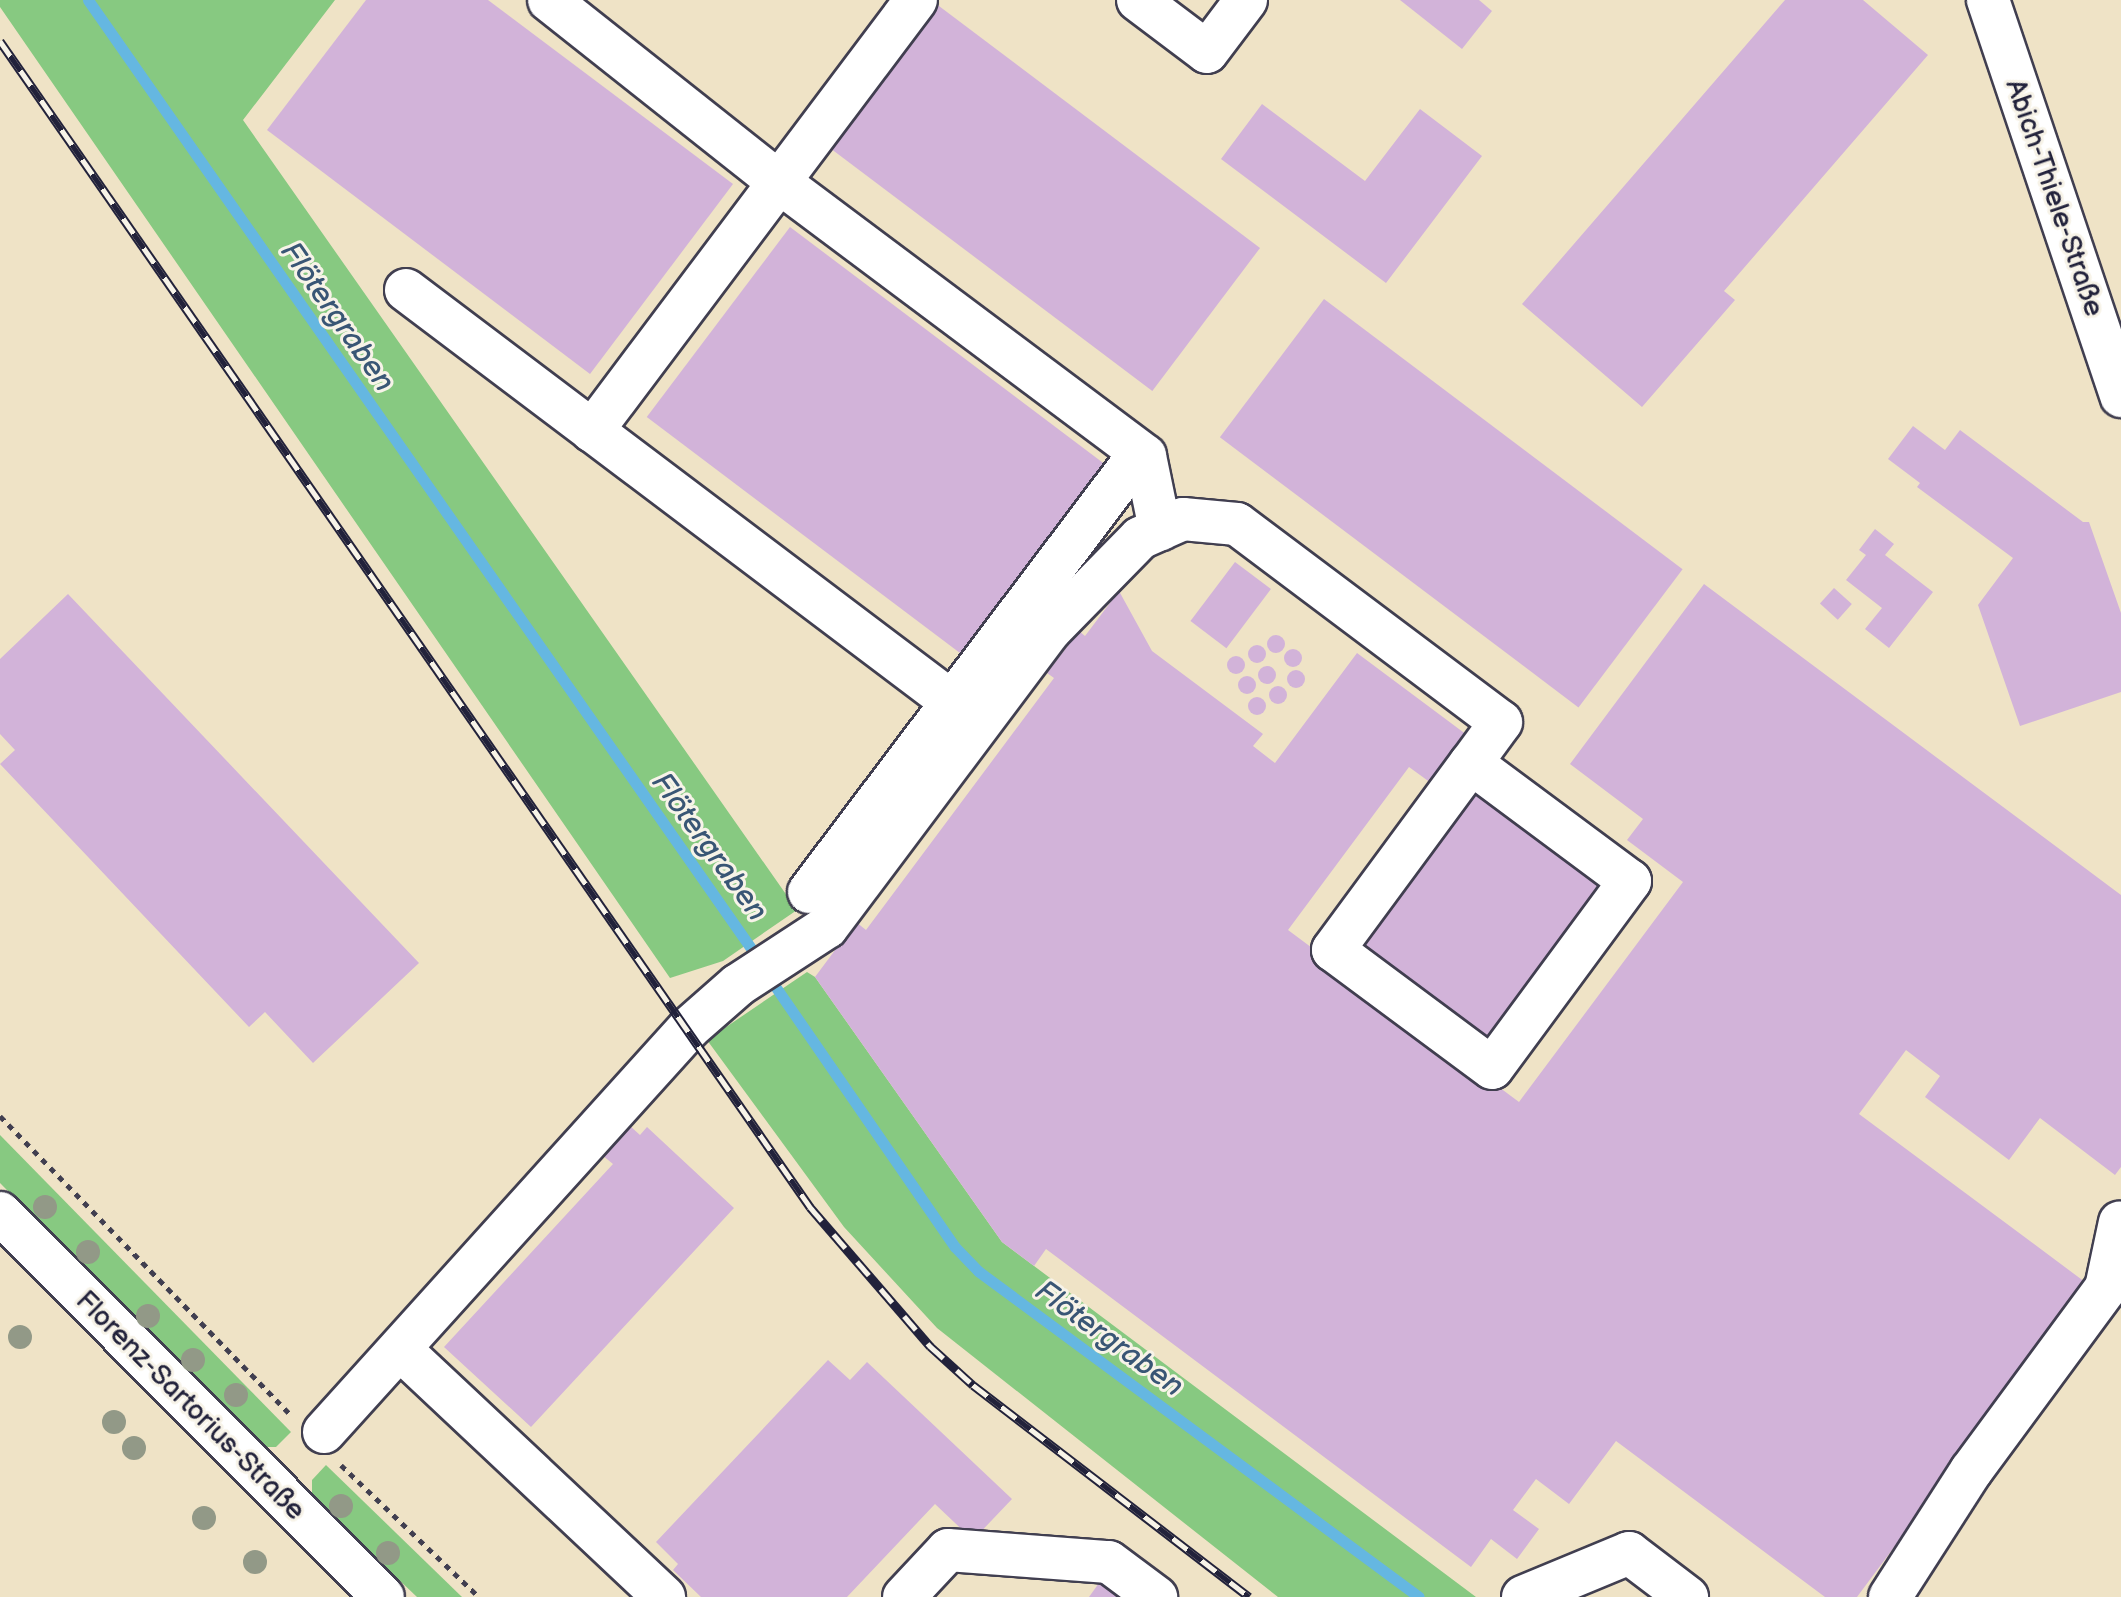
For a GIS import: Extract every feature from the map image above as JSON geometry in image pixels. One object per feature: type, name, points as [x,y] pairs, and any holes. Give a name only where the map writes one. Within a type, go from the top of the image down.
[{"type":"street","points":[[549,0],[779,182],[1145,456],[1160,529]]},
{"type":"street","points":[[592,431],[916,0]]},
{"type":"street","points":[[1138,0],[1207,52],[1246,0]]},
{"type":"street","name":"Abich-Thiele-Straße","points":[[1988,0],[2121,396]]},
{"type":"street","points":[[406,290],[952,702]]},
{"type":"street","points":[[809,892],[1140,453]]},
{"type":"street","points":[[318,1437],[401,1350],[689,1028],[738,985],[827,927],[1051,629],[1140,538],[1183,519],[1237,524],[1501,722],[1333,950],[1492,1068],[1630,881],[1471,763]]},
{"type":"street","name":"Florenz-Sartorius-Straße","points":[[0,1213],[383,1597]]},
{"type":"street","points":[[1890,1597],[1971,1471],[2106,1288],[2120,1222]]},
{"type":"street","points":[[401,1350],[647,1591]]},
{"type":"street","points":[[904,1597],[948,1550],[1109,1562],[1156,1597]]},
{"type":"street","points":[[1523,1597],[1629,1553],[1687,1597]]},
{"type":"path","points":[[0,1116],[479,1597]]},
{"type":"green space","points":[[0,0],[335,0],[243,120],[797,910],[723,961],[670,978],[0,7]]},
{"type":"green space","points":[[807,972],[815,977],[1002,1242],[1476,1597],[1278,1597],[937,1328],[844,1227],[707,1040]]},
{"type":"green space","points":[[0,1135],[291,1432],[276,1447],[261,1447],[0,1183]]},
{"type":"green space","points":[[326,1465],[462,1597],[417,1597],[312,1497],[312,1480]]},
{"type":"building","points":[[366,0],[488,0],[733,184],[590,374],[267,130]]},
{"type":"building","points":[[1400,0],[1479,0],[1492,11],[1462,49]]},
{"type":"building","points":[[1785,0],[1863,0],[1928,55],[1724,291],[1735,300],[1642,407],[1522,304]]},
{"type":"building","points":[[935,3],[1260,248],[1152,391],[827,146]]},
{"type":"building","points":[[1262,104],[1365,181],[1420,109],[1482,156],[1386,283],[1221,159]]},
{"type":"building","points":[[790,227],[1116,473],[973,663],[647,417]]},
{"type":"building","points":[[1324,299],[1683,569],[1578,707],[1220,437]]},
{"type":"building","points":[[1913,426],[1945,450],[1960,430],[2083,522],[2089,522],[2121,613],[2121,692],[2020,726],[1978,605],[2013,558],[1917,487],[1920,483],[1888,459]]},
{"type":"building","points":[[1875,529],[1894,544],[1885,555],[1933,592],[1889,648],[1865,629],[1882,608],[1846,580],[1866,555],[1859,550]]},
{"type":"building","points":[[1235,562],[1271,589],[1226,648],[1190,621]]},
{"type":"building","points":[[1704,584],[2121,895],[2121,1167],[2115,1175],[2040,1118],[2009,1160],[1925,1097],[1940,1076],[1906,1050],[1859,1114],[2089,1285],[1857,1597],[1825,1597],[1616,1441],[1569,1504],[1536,1479],[1513,1510],[1539,1529],[1517,1559],[1491,1539],[1471,1567],[1046,1249],[1034,1266],[1002,1242],[815,977],[856,922],[866,930],[1054,678],[1047,673],[1079,631],[1085,636],[1119,591],[1152,651],[1263,734],[1253,746],[1275,763],[1357,653],[1467,735],[1431,783],[1409,767],[1288,930],[1519,1102],[1683,882],[1627,840],[1643,819],[1570,764]]},
{"type":"building","points":[[1834,588],[1852,604],[1838,620],[1820,604]]},
{"type":"building","points":[[68,594],[419,963],[313,1063],[265,1012],[249,1027],[0,764],[15,750],[0,734],[0,659]]},
{"type":"building","points":[[1276,635],[1285,644],[1276,653],[1267,644]]},
{"type":"building","points":[[1257,645],[1266,654],[1257,663],[1248,654]]},
{"type":"building","points":[[1293,649],[1302,658],[1293,667],[1284,658]]},
{"type":"building","points":[[1236,656],[1245,665],[1236,674],[1227,665]]},
{"type":"building","points":[[1267,666],[1276,675],[1267,684],[1258,675]]},
{"type":"building","points":[[1296,670],[1305,679],[1296,688],[1287,679]]},
{"type":"building","points":[[1247,676],[1256,685],[1247,694],[1238,685]]},
{"type":"building","points":[[1278,686],[1287,695],[1278,704],[1269,695]]},
{"type":"building","points":[[1257,697],[1266,706],[1257,715],[1248,706]]},
{"type":"building","points":[[1465,784],[1604,889],[1485,1046],[1346,941]]},
{"type":"building","points":[[630,1126],[640,1135],[647,1127],[734,1208],[531,1427],[444,1347],[613,1164],[602,1155]]},
{"type":"building","points":[[828,1360],[850,1380],[867,1362],[1012,1499],[973,1540],[935,1504],[847,1597],[701,1597],[673,1570],[678,1564],[656,1542]]},
{"type":"building","points":[[1104,1576],[1132,1597],[1089,1597]]},
{"type":"waterway","name":"Flötergraben","points":[[88,0],[760,961]]},
{"type":"waterway","name":"Flötergraben","points":[[768,976],[955,1247],[978,1271],[1419,1597]]},
{"type":"railway","points":[[0,41],[810,1207],[930,1346],[973,1385],[1249,1597]]}]
